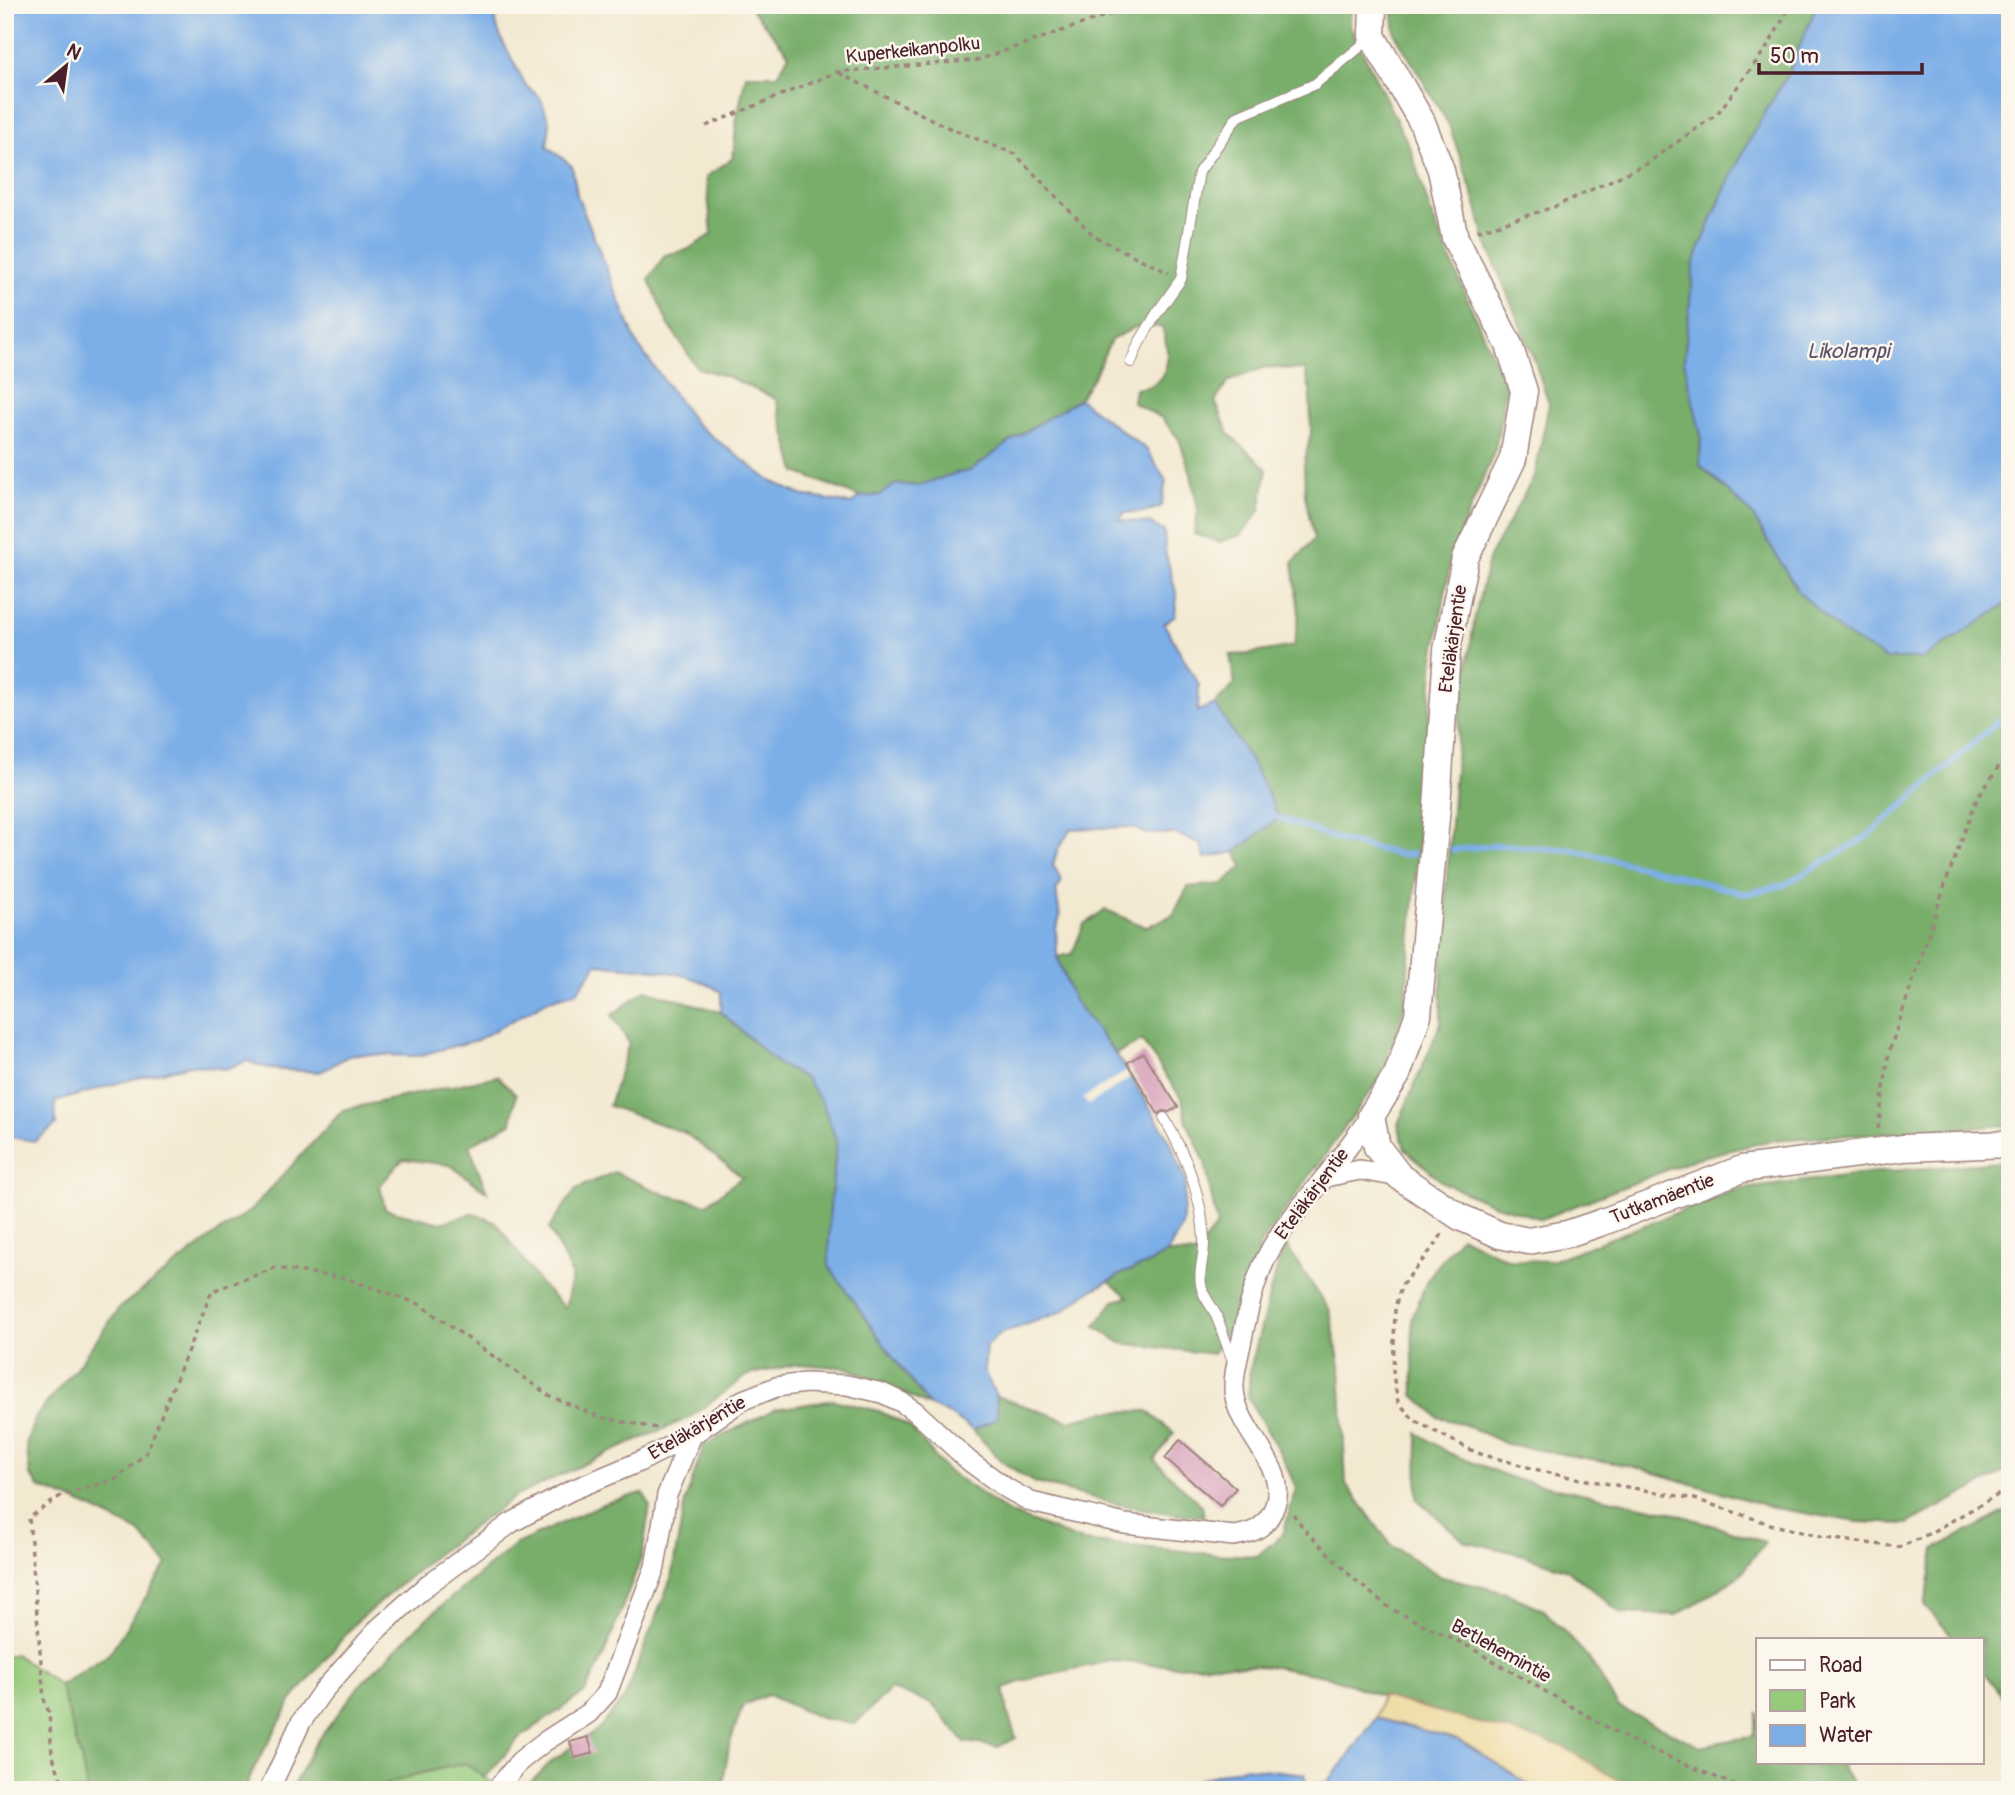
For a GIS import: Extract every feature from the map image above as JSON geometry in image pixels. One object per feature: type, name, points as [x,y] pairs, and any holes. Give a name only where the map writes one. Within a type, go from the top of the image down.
[{"type":"street","points":[[1372,36],[1373,5]]},
{"type":"street","name":"Eteläkärjentie","points":[[269,1790],[301,1722],[322,1692],[380,1627],[426,1586],[511,1523],[570,1490],[639,1462],[692,1435],[743,1400],[776,1387],[805,1382],[847,1385],[882,1393],[916,1412],[969,1461],[1006,1488],[1031,1502],[1125,1524],[1234,1536],[1252,1533],[1266,1524],[1280,1495],[1271,1465],[1247,1428],[1234,1399],[1236,1367],[1252,1294],[1262,1266],[1291,1217],[1371,1116],[1397,1075],[1418,1015],[1437,807],[1447,650],[1465,558],[1513,459],[1524,391],[1509,345],[1455,238],[1441,170],[1422,122],[1372,36]]},
{"type":"street","name":"Tutkamäentie","points":[[1371,1116],[1377,1147],[1400,1177],[1455,1213],[1500,1235],[1528,1241],[1567,1234],[1742,1169],[1903,1148],[2010,1144]]},
{"type":"street","points":[[1325,1177],[1360,1170],[1400,1177]]},
{"type":"street","points":[[496,1790],[520,1761],[589,1713],[607,1693],[655,1567],[667,1495],[692,1435]]},
{"type":"lane","points":[[1131,362],[1151,323],[1181,279],[1199,172],[1237,117],[1315,84],[1372,36]]},
{"type":"lane","points":[[1164,1118],[1177,1140],[1194,1182],[1205,1244],[1200,1268],[1202,1289],[1236,1367]]},
{"type":"path","name":"Kuperkeikanpolku","points":[[706,126],[837,72],[978,60],[1111,14],[1125,5]]},
{"type":"path","points":[[1455,238],[1554,208],[1646,164],[1717,114],[1768,46],[1791,5]]},
{"type":"path","points":[[837,72],[947,127],[1015,154],[1095,237],[1181,279]]},
{"type":"path","points":[[1875,1152],[1889,1052],[1937,908],[1976,802],[2010,749]]},
{"type":"path","points":[[1455,1213],[1436,1244],[1401,1286],[1395,1308],[1393,1375],[1398,1402],[1415,1421],[1477,1454],[1553,1474],[1695,1499],[1770,1524],[1825,1538],[1899,1546],[1921,1538],[2010,1488]]},
{"type":"path","points":[[65,1790],[52,1754],[49,1713],[44,1699],[29,1518],[62,1495],[116,1479],[146,1453],[212,1291],[275,1268],[345,1278],[419,1304],[550,1396],[599,1417],[692,1435]]},
{"type":"path","name":"Betlehemintie","points":[[1280,1495],[1305,1530],[1356,1581],[1391,1609],[1464,1644],[1629,1740],[1732,1784],[1740,1790]]},
{"type":"green space","points":[[748,5],[1351,5],[1350,26],[1411,150],[1431,214],[1506,388],[1495,450],[1452,553],[1434,658],[1405,1005],[1381,1077],[1260,1245],[1232,1321],[1213,1354],[1121,1343],[1095,1326],[1114,1301],[1128,1297],[1109,1281],[1167,1253],[1195,1254],[1217,1225],[1205,1162],[1187,1122],[1182,1099],[1142,1041],[1116,1054],[1073,999],[1057,957],[1072,954],[1084,924],[1106,910],[1146,927],[1173,915],[1188,887],[1223,884],[1243,866],[1235,852],[1279,818],[1255,769],[1215,704],[1235,684],[1230,655],[1294,646],[1299,614],[1293,563],[1314,539],[1305,496],[1304,465],[1311,432],[1310,390],[1305,370],[1265,367],[1229,381],[1215,401],[1229,434],[1267,469],[1260,511],[1241,535],[1220,542],[1194,534],[1198,510],[1191,474],[1179,439],[1162,418],[1133,403],[1135,389],[1152,385],[1159,380],[1166,366],[1167,350],[1162,327],[1135,327],[1111,340],[1095,374],[1079,399],[1017,437],[968,472],[956,473],[918,486],[896,484],[880,495],[860,497],[796,472],[776,399],[728,377],[697,368],[667,322],[649,279],[665,255],[687,250],[712,234],[706,177],[733,158],[737,117],[746,75],[778,75],[789,54]]},
{"type":"green space","points":[[1392,5],[1817,5],[1788,74],[1754,131],[1722,195],[1694,263],[1684,361],[1701,436],[1700,465],[1751,513],[1798,591],[1922,659],[2010,602],[2010,1125],[1773,1140],[1697,1158],[1542,1219],[1492,1204],[1442,1182],[1405,1149],[1398,1124],[1441,1022],[1442,941],[1459,720],[1475,616],[1489,557],[1535,475],[1549,404],[1534,359],[1485,239],[1475,200],[1449,125],[1395,34]]},
{"type":"green space","points":[[645,990],[721,1012],[778,1064],[805,1078],[823,1103],[837,1142],[829,1218],[829,1266],[930,1406],[848,1368],[798,1364],[748,1375],[689,1418],[516,1496],[435,1555],[354,1624],[292,1700],[252,1772],[245,1790],[87,1790],[82,1762],[60,1685],[109,1654],[167,1564],[139,1532],[89,1507],[39,1487],[30,1475],[26,1444],[36,1416],[76,1368],[119,1308],[250,1211],[343,1110],[497,1076],[516,1094],[511,1123],[469,1145],[487,1192],[450,1165],[403,1159],[380,1185],[385,1209],[441,1223],[473,1213],[497,1223],[542,1286],[565,1308],[572,1275],[549,1228],[576,1189],[614,1172],[666,1195],[707,1204],[742,1177],[685,1133],[609,1106],[629,1043],[612,1015]]},
{"type":"green space","points":[[2010,1161],[2010,1469],[1907,1524],[1857,1522],[1775,1508],[1631,1466],[1506,1444],[1463,1424],[1438,1417],[1414,1395],[1412,1319],[1427,1280],[1460,1236],[1509,1260],[1551,1261],[1736,1190],[1867,1173]]},
{"type":"green space","points":[[1285,1244],[1330,1311],[1340,1366],[1346,1484],[1391,1545],[1442,1577],[1506,1593],[1544,1610],[1589,1658],[1618,1707],[1699,1746],[1753,1736],[1756,1722],[1756,1764],[1841,1764],[1842,1769],[1858,1790],[1634,1790],[1562,1746],[1381,1696],[1330,1677],[1274,1667],[1216,1664],[1176,1666],[1111,1661],[1035,1677],[1004,1688],[1008,1714],[1016,1738],[998,1747],[965,1742],[931,1703],[891,1689],[855,1724],[820,1718],[768,1695],[743,1705],[729,1746],[722,1790],[523,1790],[553,1760],[600,1728],[625,1697],[671,1578],[685,1502],[704,1445],[775,1409],[834,1400],[879,1411],[910,1427],[945,1469],[1009,1513],[1082,1541],[1257,1556],[1283,1534],[1296,1488],[1283,1458],[1248,1398],[1250,1370]]},
{"type":"green space","points":[[996,1396],[1069,1421],[1104,1412],[1147,1411],[1174,1433],[1154,1460],[1202,1506],[1204,1516],[1180,1515],[1116,1504],[1033,1482],[1001,1461],[973,1430],[998,1418]]},
{"type":"green space","points":[[1418,1433],[1449,1453],[1515,1479],[1671,1512],[1765,1542],[1738,1577],[1677,1615],[1621,1613],[1568,1570],[1517,1553],[1464,1541],[1417,1499]]},
{"type":"green space","points":[[643,1493],[650,1505],[642,1556],[602,1660],[585,1692],[518,1739],[485,1778],[465,1763],[417,1774],[369,1790],[317,1787],[314,1790],[291,1790],[313,1747],[359,1686],[427,1618],[514,1545],[605,1503]]},
{"type":"green space","points":[[2010,1509],[2010,1706],[1983,1671],[1983,1638],[1954,1638],[1925,1606],[1935,1549]]},
{"type":"green space","points":[[15,1654],[60,1685],[82,1762],[87,1790],[5,1790],[5,1657]]},
{"type":"green space","points":[[465,1763],[501,1790],[369,1790],[417,1774]]},
{"type":"sand","points":[[1381,1696],[1562,1746],[1623,1783],[1615,1790],[1537,1790],[1461,1741],[1376,1718]]},
{"type":"water","points":[[5,5],[493,5],[492,8],[499,12],[495,21],[501,38],[526,86],[540,97],[550,123],[547,146],[572,166],[577,195],[637,344],[696,424],[769,480],[801,495],[851,504],[860,497],[880,495],[896,484],[918,486],[956,473],[968,472],[1017,437],[1079,399],[1147,450],[1166,481],[1161,507],[1144,512],[1124,513],[1119,520],[1149,523],[1164,531],[1165,551],[1177,596],[1175,615],[1164,624],[1199,685],[1198,711],[1215,704],[1255,769],[1279,818],[1235,852],[1205,858],[1201,844],[1176,834],[1147,834],[1132,827],[1071,829],[1058,849],[1053,865],[1062,881],[1056,891],[1060,917],[1056,929],[1057,957],[1073,999],[1123,1064],[1170,1141],[1186,1181],[1182,1226],[1167,1253],[1085,1294],[1063,1311],[1000,1334],[986,1346],[984,1371],[996,1396],[998,1418],[973,1430],[930,1406],[829,1266],[829,1218],[837,1142],[823,1104],[805,1078],[778,1064],[721,1012],[721,992],[693,978],[597,964],[577,992],[549,1000],[477,1040],[417,1056],[352,1054],[320,1072],[270,1069],[247,1061],[227,1069],[191,1065],[55,1102],[56,1125],[35,1141],[9,1137],[5,1141]]},
{"type":"water","name":"Likolampi","points":[[1817,5],[2010,5],[2010,602],[1922,659],[1886,659],[1841,632],[1798,591],[1751,513],[1700,465],[1701,436],[1684,361],[1694,263],[1722,195],[1754,131],[1788,74]]},
{"type":"water","points":[[1376,1718],[1459,1740],[1537,1790],[1160,1790],[1244,1767],[1305,1774],[1307,1785],[1327,1782]]},
{"type":"pier","points":[[1127,1071],[1131,1077],[1088,1105],[1083,1098]]},
{"type":"building","points":[[1143,1053],[1178,1107],[1169,1112],[1158,1114],[1127,1063]]},
{"type":"building","points":[[1180,1440],[1236,1488],[1220,1506],[1165,1458]]},
{"type":"building","points":[[588,1737],[593,1753],[575,1758],[570,1742]]},
{"type":"waterway","points":[[1453,850],[1498,845],[1573,850],[1745,894],[1784,885],[1868,836],[2010,711]]},
{"type":"waterway","points":[[1279,818],[1342,841],[1403,855],[1413,854]]}]
